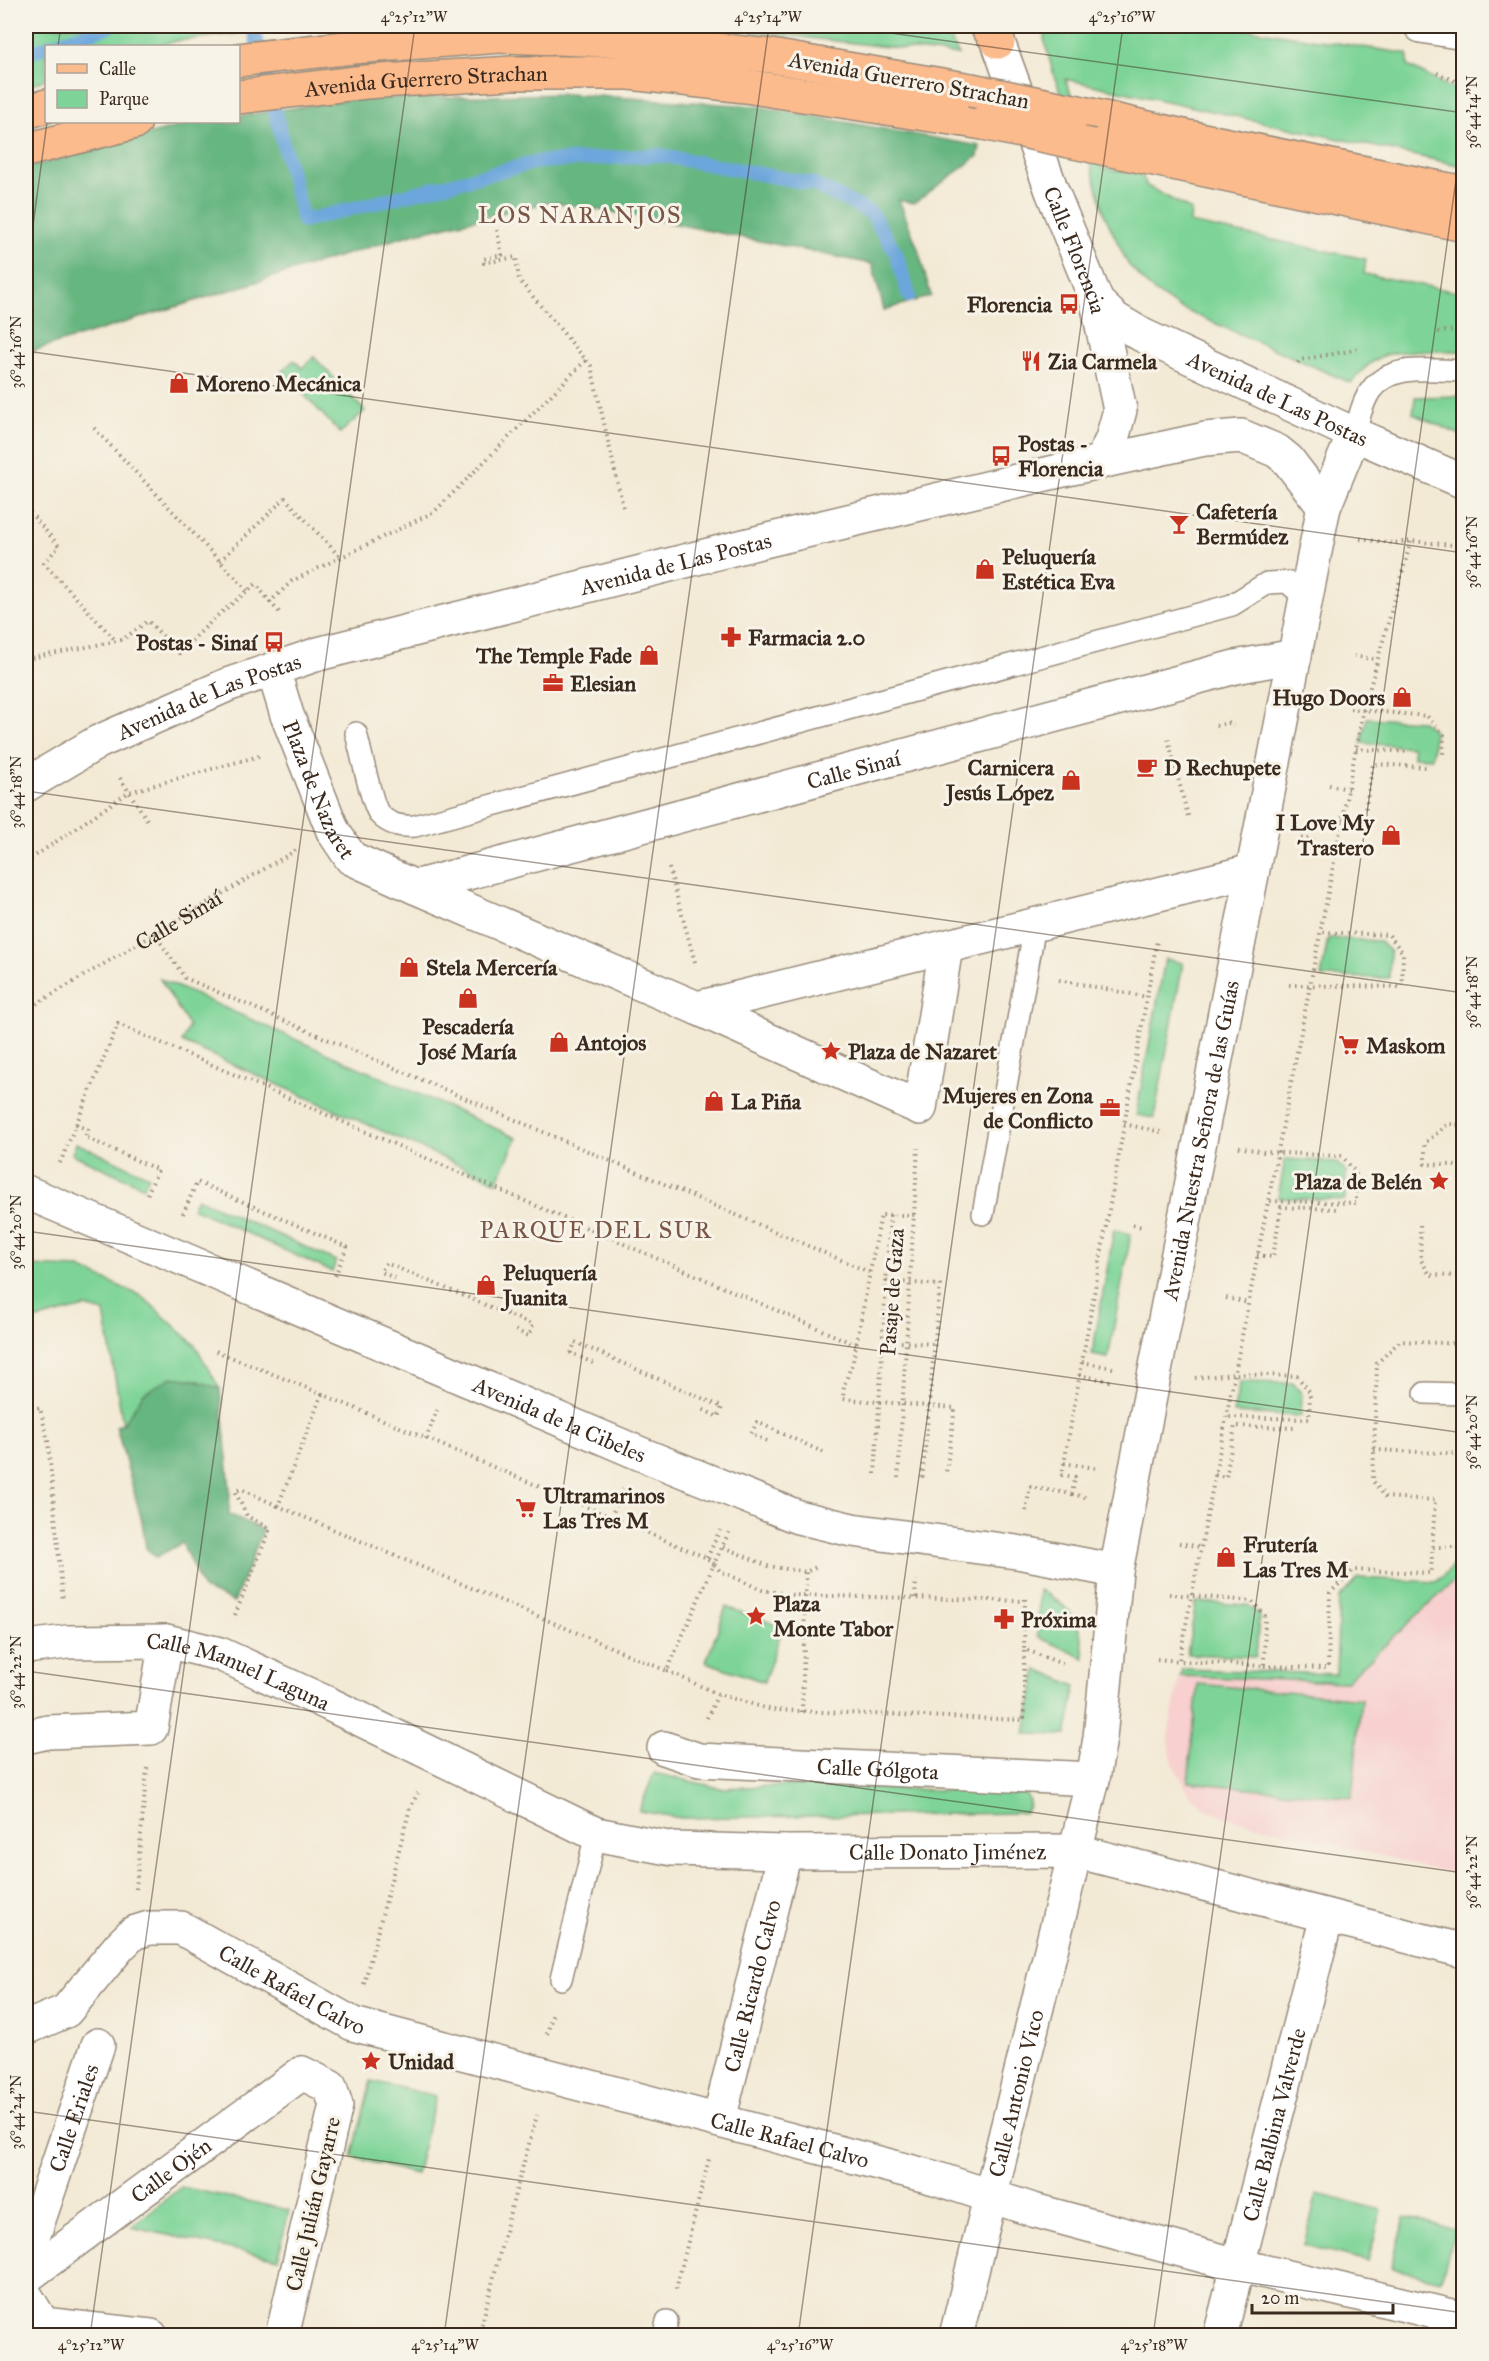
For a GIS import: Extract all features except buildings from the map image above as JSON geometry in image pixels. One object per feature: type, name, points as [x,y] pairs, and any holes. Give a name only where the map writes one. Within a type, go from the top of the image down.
[{"type":"main road","name":"Avenida Guerrero Strachan","points":[[240,60],[353,47],[501,36],[637,41],[771,56],[971,90],[1464,193]]},
{"type":"main road","name":"Avenida Guerrero Strachan","points":[[240,97],[365,82],[490,74],[630,73],[746,87],[982,123],[1464,225]]},
{"type":"main road","points":[[26,112],[45,106]]},
{"type":"main road","points":[[26,150],[131,123]]},
{"type":"street","points":[[1421,26],[1464,33]]},
{"type":"street","name":"Calle Florencia","points":[[996,30],[1052,191],[1097,302],[1120,410],[1112,439],[1101,462]]},
{"type":"street","name":"Avenida de Las Postas","points":[[1097,302],[1115,319],[1142,335],[1354,434],[1464,482]]},
{"type":"street","name":"Avenida Nuestra Señora de las Guías","points":[[1076,1851],[1100,1738],[1116,1571],[1252,871],[1324,507],[1354,434]]},
{"type":"street","name":"Avenida de Las Postas","points":[[26,785],[98,742],[227,685],[318,654],[768,540],[1205,439],[1241,436],[1270,448],[1288,460],[1324,507]]},
{"type":"street","name":"Calle Sinaí","points":[[415,887],[1223,670],[1295,656]]},
{"type":"street","name":"Plaza de Nazaret","points":[[273,669],[287,715],[333,831],[351,858],[697,1008],[920,1108]]},
{"type":"street","points":[[697,1008],[1252,871]]},
{"type":"street","points":[[920,1108],[946,947]]},
{"type":"street","name":"Avenida de la Cibeles","points":[[26,1192],[651,1458],[798,1517],[852,1530],[1023,1553],[1116,1571]]},
{"type":"street","points":[[26,1737],[48,1732],[151,1728],[166,1641]]},
{"type":"street","name":"Calle Manuel Laguna","points":[[26,1647],[67,1642],[166,1641],[220,1654],[329,1704],[437,1758]]},
{"type":"street","name":"Calle Gólgota","points":[[664,1748],[699,1760],[1093,1779]]},
{"type":"street","name":"Calle Donato Jiménez","points":[[437,1758],[596,1834],[673,1849],[785,1852],[1076,1851],[1464,1951]]},
{"type":"street","name":"Calle Antonio Vico","points":[[956,2336],[1076,1851]]},
{"type":"street","name":"Calle Ricardo Calvo","points":[[719,2120],[785,1852]]},
{"type":"street","name":"Calle Balbina Valverde","points":[[1220,2336],[1327,1916]]},
{"type":"street","name":"Calle Rafael Calvo","points":[[26,2028],[66,2011],[119,1947],[134,1933],[150,1928],[181,1928],[353,2024],[934,2178],[991,2197],[1237,2265],[1464,2319]]},
{"type":"street","name":"Calle Eriales","points":[[26,2258],[98,2045]]},
{"type":"street","name":"Calle Ojén","points":[[26,2277],[302,2073],[318,2081]]},
{"type":"street","name":"Calle Julián Gayarre","points":[[282,2336],[336,2105],[330,2087],[318,2081]]},
{"type":"street","points":[[26,2296],[44,2324],[151,2336]]},
{"type":"lane","points":[[1354,434],[1371,390],[1384,379],[1402,370],[1464,371]]},
{"type":"lane","points":[[356,733],[378,813],[391,824],[415,826],[1232,606],[1267,584],[1287,582],[1306,598]]},
{"type":"lane","points":[[984,1214],[1035,925]]},
{"type":"lane","points":[[1425,1393],[1464,1394]]},
{"type":"lane","points":[[561,1979],[596,1834]]},
{"type":"path","points":[[497,230],[502,255],[483,259],[484,263],[516,257],[519,280],[591,366],[624,511]]},
{"type":"path","points":[[270,602],[292,581],[434,512],[586,360]]},
{"type":"path","points":[[94,428],[248,591]]},
{"type":"path","points":[[220,561],[285,498],[341,558]]},
{"type":"path","points":[[26,508],[59,546],[44,563],[116,642]]},
{"type":"path","points":[[1359,539],[1464,546]]},
{"type":"path","points":[[1179,1661],[1363,712],[1411,541]]},
{"type":"path","points":[[26,659],[116,642],[148,621],[180,653],[255,584],[281,614]]},
{"type":"path","points":[[1354,656],[1377,660]]},
{"type":"path","points":[[1350,709],[1363,712],[1427,716],[1444,735],[1443,755]]},
{"type":"path","points":[[1216,726],[1229,723],[1233,726]]},
{"type":"path","points":[[1168,739],[1189,820]]},
{"type":"path","points":[[98,742],[149,823]]},
{"type":"path","points":[[1356,749],[1409,752]]},
{"type":"path","points":[[26,862],[129,792],[259,756]]},
{"type":"path","points":[[1342,820],[1363,824],[1373,764],[1426,767]]},
{"type":"path","points":[[1329,784],[1348,789]]},
{"type":"path","name":"Calle Sinaí","points":[[26,1011],[154,933],[333,831]]},
{"type":"path","points":[[669,868],[695,964]]},
{"type":"path","points":[[1289,985],[1402,987],[1403,952],[1389,935],[1321,932]]},
{"type":"path","points":[[154,933],[186,978],[869,1272]]},
{"type":"path","points":[[1072,1494],[1075,1477],[1062,1475],[1157,940]]},
{"type":"path","points":[[1056,981],[1147,997]]},
{"type":"path","points":[[66,1151],[118,1024],[856,1345]]},
{"type":"path","name":"Pasaje de Gaza","points":[[898,1478],[920,1108]]},
{"type":"path","points":[[76,1124],[88,1130],[85,1137],[158,1170],[149,1189]]},
{"type":"path","points":[[1124,1124],[1145,1128]]},
{"type":"path","points":[[1464,1125],[1448,1124],[1425,1143],[1425,1164],[1452,1165],[1464,1169]]},
{"type":"path","points":[[1264,1152],[1342,1156],[1356,1173],[1356,1203],[1268,1201]]},
{"type":"path","points":[[187,1206],[197,1182],[347,1247],[336,1273]]},
{"type":"path","points":[[1420,1225],[1421,1260],[1430,1275],[1462,1276],[1464,1184]]},
{"type":"path","points":[[1257,1255],[1273,1257],[1281,1207],[1339,1209]]},
{"type":"path","points":[[914,1215],[881,1215],[879,1220],[856,1345],[844,1386],[843,1399],[956,1408],[946,1473]]},
{"type":"path","points":[[875,1474],[890,1215]]},
{"type":"path","points":[[395,1278],[381,1272],[386,1263],[533,1325],[529,1336],[514,1330]]},
{"type":"path","points":[[886,1281],[940,1285],[922,1481]]},
{"type":"path","points":[[1226,1298],[1248,1303]]},
{"type":"path","points":[[883,1341],[934,1344]]},
{"type":"path","points":[[1157,1659],[1328,1668],[1330,1593],[1353,1570],[1431,1574],[1435,1500],[1385,1497],[1373,1481],[1377,1363],[1400,1341],[1464,1344]]},
{"type":"path","points":[[593,1363],[571,1353],[575,1342],[722,1407],[718,1417],[702,1409]]},
{"type":"path","points":[[216,1351],[707,1558],[720,1571],[762,1590],[804,1596],[1025,1601]]},
{"type":"path","points":[[1082,1362],[1099,1365]]},
{"type":"path","points":[[1221,1376],[1234,1374],[1297,1376],[1310,1392],[1309,1419],[1226,1417]]},
{"type":"path","points":[[278,1506],[322,1394]]},
{"type":"path","points":[[26,1412],[40,1408],[48,1441],[64,1608]]},
{"type":"path","points":[[767,1441],[751,1434],[757,1422],[827,1454]]},
{"type":"path","points":[[1215,1475],[1226,1477],[1235,1426],[1297,1428]]},
{"type":"path","points":[[426,1438],[430,1428]]},
{"type":"path","points":[[1374,1450],[1464,1454]]},
{"type":"path","points":[[1064,1463],[1088,1467]]},
{"type":"path","points":[[1025,1517],[1030,1487],[1080,1496]]},
{"type":"path","points":[[231,1623],[270,1529],[247,1516],[235,1491],[241,1489],[718,1694],[772,1710],[1024,1720],[1024,1593]]},
{"type":"path","points":[[611,1517],[618,1502]]},
{"type":"path","points":[[667,1671],[729,1530],[722,1527],[707,1558]]},
{"type":"path","points":[[1179,1543],[1201,1547]]},
{"type":"path","points":[[1432,1547],[1464,1547]]},
{"type":"path","points":[[802,1712],[806,1572]]},
{"type":"path","points":[[915,1585],[915,1598]]},
{"type":"path","points":[[1169,1594],[1252,1600],[1265,1616],[1263,1666]]},
{"type":"path","points":[[1024,1649],[1071,1667]]},
{"type":"path","points":[[710,1711],[718,1694]]},
{"type":"path","points":[[137,1883],[151,1728]]},
{"type":"path","points":[[370,1961],[410,1808]]},
{"type":"path","points":[[479,2336],[534,2124]]},
{"type":"path","points":[[678,2279],[710,2156]]},
{"type":"shaded area","points":[[1463,1573],[1463,1876],[1224,1817],[1206,1809],[1190,1795],[1173,1764],[1169,1745],[1170,1724],[1180,1676],[1345,1682]]},
{"type":"green space","points":[[26,26],[298,26],[176,41],[162,45],[45,45],[45,79],[26,87]]},
{"type":"green space","points":[[702,26],[942,26],[959,55]]},
{"type":"green space","points":[[1048,26],[1227,26],[1408,54],[1408,66],[1463,94],[1463,166],[1065,79],[1102,168],[1142,175],[1147,186],[1191,210],[1190,223],[1366,259],[1364,274],[1463,293],[1463,351],[1412,351],[1383,356],[1370,364],[1351,383],[1178,307],[1150,288],[1128,264],[1105,216],[1091,166],[1054,76],[1044,39]]},
{"type":"green space","points":[[566,94],[755,106],[980,146],[978,156],[914,203],[899,200],[918,249],[931,296],[884,310],[872,264],[642,217],[550,202],[412,234],[26,353],[26,168],[191,123],[240,123],[240,116],[353,99]]},
{"type":"green space","points":[[314,357],[365,411],[340,433],[282,371],[294,360],[302,368]]},
{"type":"green space","points":[[1463,396],[1463,436],[1413,414],[1415,397]]},
{"type":"green space","points":[[1367,718],[1422,721],[1434,731],[1432,758],[1413,757],[1413,747],[1361,743]]},
{"type":"green space","points":[[1328,938],[1379,941],[1390,952],[1389,978],[1321,977]]},
{"type":"green space","points":[[1165,959],[1183,963],[1154,1118],[1136,1115]]},
{"type":"green space","points":[[160,979],[517,1138],[497,1182],[182,1042],[189,1026]]},
{"type":"green space","points":[[76,1143],[149,1176],[144,1187],[72,1154]]},
{"type":"green space","points":[[1285,1159],[1336,1162],[1346,1172],[1345,1200],[1278,1198]]},
{"type":"green space","points":[[197,1198],[336,1261],[332,1272],[192,1208]]},
{"type":"green space","points":[[1114,1230],[1131,1234],[1108,1358],[1092,1355]]},
{"type":"green space","points":[[26,1266],[80,1268],[143,1297],[195,1345],[220,1389],[196,1380],[144,1393],[123,1425],[104,1312],[85,1307],[26,1322]]},
{"type":"green space","points":[[172,1377],[196,1380],[220,1389],[230,1489],[229,1514],[263,1530],[234,1602],[203,1589],[182,1543],[156,1557],[146,1548],[142,1521],[116,1426],[123,1424],[144,1393]]},
{"type":"green space","points":[[1240,1382],[1293,1383],[1302,1394],[1301,1416],[1233,1413]]},
{"type":"green space","points":[[1457,1562],[1463,1563],[1463,1573],[1345,1682],[1180,1676],[1182,1669],[1336,1674],[1339,1598],[1358,1578],[1436,1582]]},
{"type":"green space","points":[[1039,1590],[1059,1602],[1073,1616],[1081,1634],[1084,1658],[1038,1637]]},
{"type":"green space","points":[[1196,1602],[1248,1605],[1259,1615],[1256,1657],[1187,1654]]},
{"type":"green space","points":[[726,1607],[783,1627],[764,1682],[706,1662]]},
{"type":"green space","points":[[1037,1669],[1076,1686],[1066,1735],[1025,1734]]},
{"type":"green space","points":[[1198,1684],[1361,1699],[1352,1798],[1188,1782]]},
{"type":"green space","points":[[654,1773],[720,1788],[801,1785],[1025,1793],[1029,1803],[1025,1813],[681,1818],[639,1811]]},
{"type":"green space","points":[[371,2081],[436,2096],[416,2174],[352,2157]]},
{"type":"green space","points":[[181,2187],[289,2210],[278,2259],[131,2227]]},
{"type":"green space","points":[[1317,2194],[1382,2210],[1368,2261],[1304,2245]]},
{"type":"green space","points":[[1405,2217],[1455,2229],[1441,2280],[1391,2268]]},
{"type":"waterway","points":[[52,45],[110,26]]},
{"type":"waterway","points":[[253,26],[303,221],[537,162],[659,155],[813,184],[871,213],[896,253],[909,296]]},
{"type":"waterway","points":[[26,54],[45,47]]},
{"type":"place","name":"Florencia","points":[[1069,304]]},
{"type":"place","name":"Zia Carmela","points":[[1031,361]]},
{"type":"place","name":"Moreno Mecánica","points":[[179,383]]},
{"type":"place","name":"Postas - Florencia","points":[[1001,456]]},
{"type":"place","name":"Cafetería Bermúdez","points":[[1179,524]]},
{"type":"place","name":"Peluquería Estética Eva","points":[[985,569]]},
{"type":"place","name":"Farmacia 2.0","points":[[731,637]]},
{"type":"place","name":"Postas - Sinaí","points":[[274,642]]},
{"type":"place","name":"The Temple Fade","points":[[649,655]]},
{"type":"place","name":"Elesian","points":[[553,683]]},
{"type":"place","name":"Hugo Doors","points":[[1402,697]]},
{"type":"place","name":"D Rechupete","points":[[1147,767]]},
{"type":"place","name":"Carnicera Jesús López","points":[[1071,780]]},
{"type":"place","name":"I Love My Trastero","points":[[1391,835]]},
{"type":"place","name":"Stela Mercería","points":[[409,967]]},
{"type":"place","name":"Pescadería José María","points":[[468,998]]},
{"type":"place","name":"Antojos","points":[[559,1042]]},
{"type":"place","name":"Maskom","points":[[1349,1045]]},
{"type":"place","name":"Plaza de Nazaret","points":[[831,1051]]},
{"type":"place","name":"La Piña","points":[[714,1101]]},
{"type":"place","name":"Mujeres en Zona de Conflicto","points":[[1110,1108]]},
{"type":"place","name":"Plaza de Belén","points":[[1439,1181]]},
{"type":"place","name":"Peluquería Juanita","points":[[486,1285]]},
{"type":"place","name":"Ultramarinos Las Tres M","points":[[526,1508]]},
{"type":"place","name":"Frutería Las Tres M","points":[[1226,1557]]},
{"type":"place","name":"Plaza Monte Tabor","points":[[756,1616]]},
{"type":"place","name":"Próxima","points":[[1004,1619]]},
{"type":"place","name":"Unidad","points":[[371,2061]]},
{"type":"district","name":"LOS NARANJOS","points":[[580,215]]},
{"type":"district","name":"PARQUE DEL SUR","points":[[596,1230]]}]
